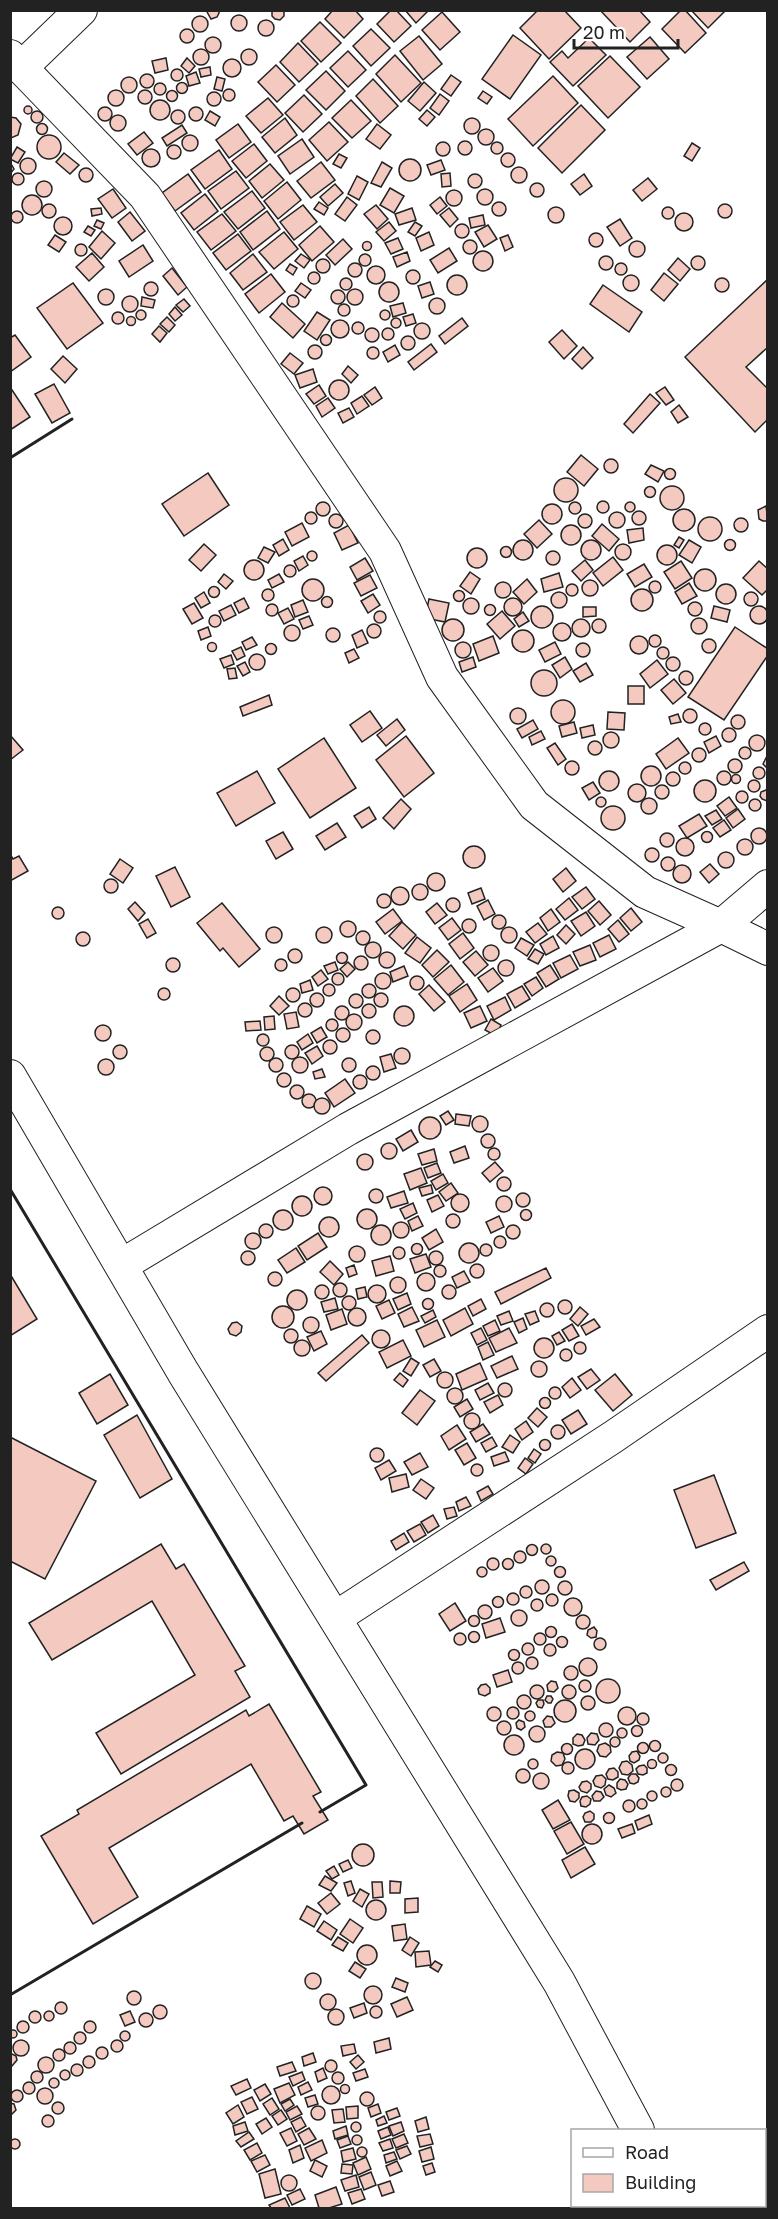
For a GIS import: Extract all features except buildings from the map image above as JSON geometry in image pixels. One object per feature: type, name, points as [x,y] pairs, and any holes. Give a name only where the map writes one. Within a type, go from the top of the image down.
[{"type":"street","points":[[81,10],[16,62],[145,196],[385,551],[442,677],[534,805],[645,892],[768,949]]},
{"type":"street","points":[[122,1265],[348,1129],[721,926],[768,886]]},
{"type":"street","points":[[10,1076],[183,1372],[559,1982],[637,2129]]},
{"type":"street","points":[[335,1618],[613,1437],[768,1331]]},
{"type":"wall","points":[[10,458],[72,419]]},
{"type":"wall","points":[[10,1189],[366,1785],[320,1812]]},
{"type":"wall","points":[[10,1995],[302,1823]]}]
